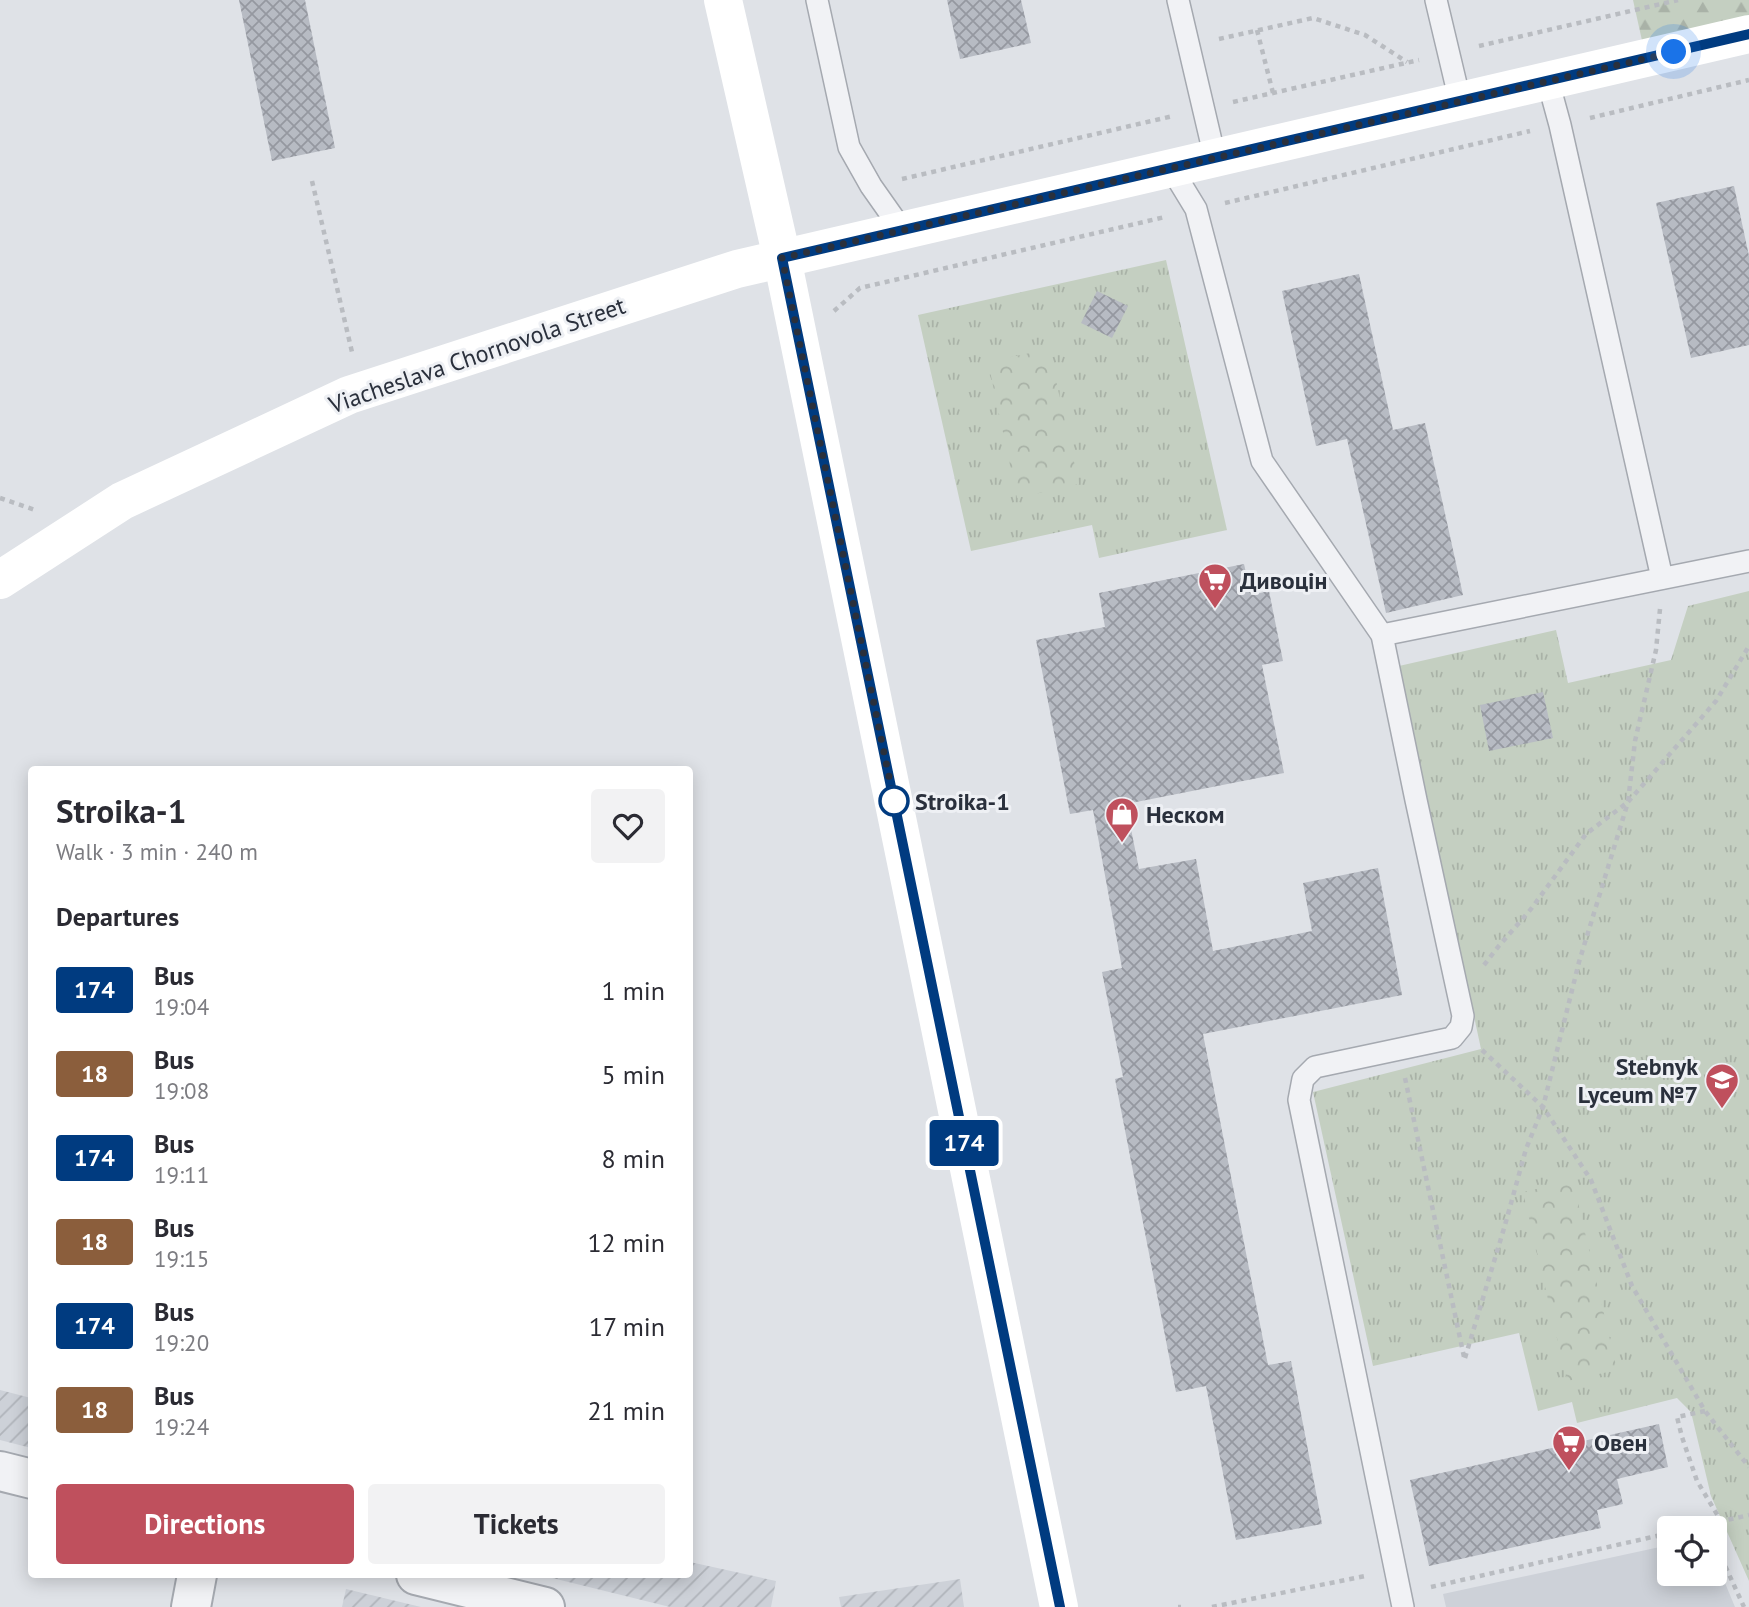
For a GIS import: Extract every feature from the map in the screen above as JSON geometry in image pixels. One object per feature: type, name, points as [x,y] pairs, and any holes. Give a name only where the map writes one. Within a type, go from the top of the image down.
[{"type":"street","points":[[723,0],[782,258],[1059,1607]]},
{"type":"street","name":"Viacheslava Chornovola Street","points":[[0,580],[122,501],[360,391],[737,269],[1749,34]]},
{"type":"street","points":[[0,1471],[28,1478]]},
{"type":"street","points":[[191,1607],[196,1578]]},
{"type":"street","points":[[428,1578],[545,1607]]},
{"type":"lane","points":[[817,0],[849,147],[871,186],[902,230]]},
{"type":"lane","points":[[1178,0],[1215,158]]},
{"type":"lane","points":[[1436,0],[1460,101]]},
{"type":"lane","points":[[1548,81],[1662,578]]},
{"type":"lane","points":[[1171,168],[1196,209],[1262,461],[1382,635],[1463,1016],[1461,1027],[1452,1038],[1315,1067],[1303,1079],[1299,1100],[1402,1600]]},
{"type":"lane","points":[[1382,635],[1749,561]]},
{"type":"path","points":[[871,186],[1678,0]]},
{"type":"path","points":[[1189,47],[1313,18],[1365,34],[1408,62]]},
{"type":"path","points":[[1257,30],[1273,93]]},
{"type":"path","points":[[860,288],[1749,80]]},
{"type":"path","points":[[312,181],[360,391]]},
{"type":"path","points":[[1399,1049],[1465,1358],[1526,1150],[1543,1107],[1579,962],[1628,802],[1635,741],[1656,650],[1662,578]]},
{"type":"path","points":[[1459,1000],[1586,834],[1628,802],[1716,701],[1749,646]]},
{"type":"path","points":[[1452,1038],[1481,1050],[1543,1107],[1591,1180],[1632,1286],[1705,1411],[1749,1467]]},
{"type":"path","points":[[1705,1411],[1678,1417],[1697,1480],[1718,1516]]},
{"type":"path","points":[[1727,1520],[1749,1515]]},
{"type":"path","points":[[1402,1600],[1657,1536]]},
{"type":"path","points":[[1212,1607],[1395,1570]]},
{"type":"path","points":[[1727,1570],[1744,1607]]},
{"type":"shaded area","points":[[0,1390],[28,1397],[28,1447],[0,1440]]},
{"type":"shaded area","points":[[1657,1548],[1657,1586],[1726,1586],[1735,1607],[1446,1607],[1443,1594]]},
{"type":"shaded area","points":[[693,1563],[776,1581],[771,1607],[670,1607],[552,1578],[693,1578]]},
{"type":"shaded area","points":[[960,1579],[964,1607],[841,1607],[839,1597]]},
{"type":"shaded area","points":[[346,1589],[421,1607],[342,1607]]},
{"type":"green space","points":[[1633,0],[1749,0],[1749,20],[1643,45]]},
{"type":"green space","points":[[1166,260],[1227,530],[1099,558],[1092,525],[971,551],[918,315]]},
{"type":"green space","points":[[1049,349],[1079,484],[1017,498],[988,362]]},
{"type":"green space","points":[[1749,591],[1749,1581],[1727,1532],[1727,1516],[1720,1516],[1711,1496],[1691,1412],[1677,1398],[1577,1423],[1572,1402],[1538,1411],[1519,1333],[1373,1366],[1313,1092],[1481,1049],[1399,666],[1556,630],[1568,683],[1671,660],[1688,606]]},
{"type":"green space","points":[[1573,1181],[1617,1370],[1567,1381],[1523,1192]]},
{"type":"building","points":[[239,0],[305,0],[335,148],[272,161]]},
{"type":"building","points":[[947,0],[1021,0],[1031,43],[960,59]]},
{"type":"building","points":[[1734,186],[1749,256],[1749,345],[1691,358],[1656,203]]},
{"type":"building","points":[[1359,274],[1393,430],[1425,423],[1463,595],[1386,613],[1347,439],[1316,446],[1282,291]]},
{"type":"building","points":[[1097,291],[1128,306],[1112,338],[1081,323]]},
{"type":"building","points":[[1244,564],[1251,595],[1269,591],[1283,661],[1262,665],[1284,773],[1126,804],[1139,869],[1196,859],[1213,951],[1312,931],[1303,883],[1378,868],[1402,995],[1203,1034],[1268,1365],[1291,1361],[1322,1524],[1236,1540],[1206,1386],[1176,1392],[1115,1079],[1123,1077],[1102,972],[1122,968],[1093,810],[1070,814],[1036,640],[1105,627],[1099,593]]},
{"type":"building","points":[[1543,692],[1553,738],[1489,751],[1480,705]]},
{"type":"building","points":[[1659,1424],[1668,1467],[1617,1479],[1623,1504],[1597,1510],[1601,1528],[1429,1566],[1410,1480]]},
{"type":"bus line","name":"174","points":[[1060,1607],[782,258],[1749,34]]},
{"type":"place","name":"Дивоцін","points":[[1215,610]]},
{"type":"place","name":"Stroika-1","points":[[894,801]]},
{"type":"place","name":"Неском","points":[[1122,844]]},
{"type":"place","name":"Stebnyk Lyceum №7","points":[[1722,1110]]},
{"type":"place","name":"Овен","points":[[1569,1472]]},
{"type":"route","points":[[894,801],[782,258],[1674,52]]}]
